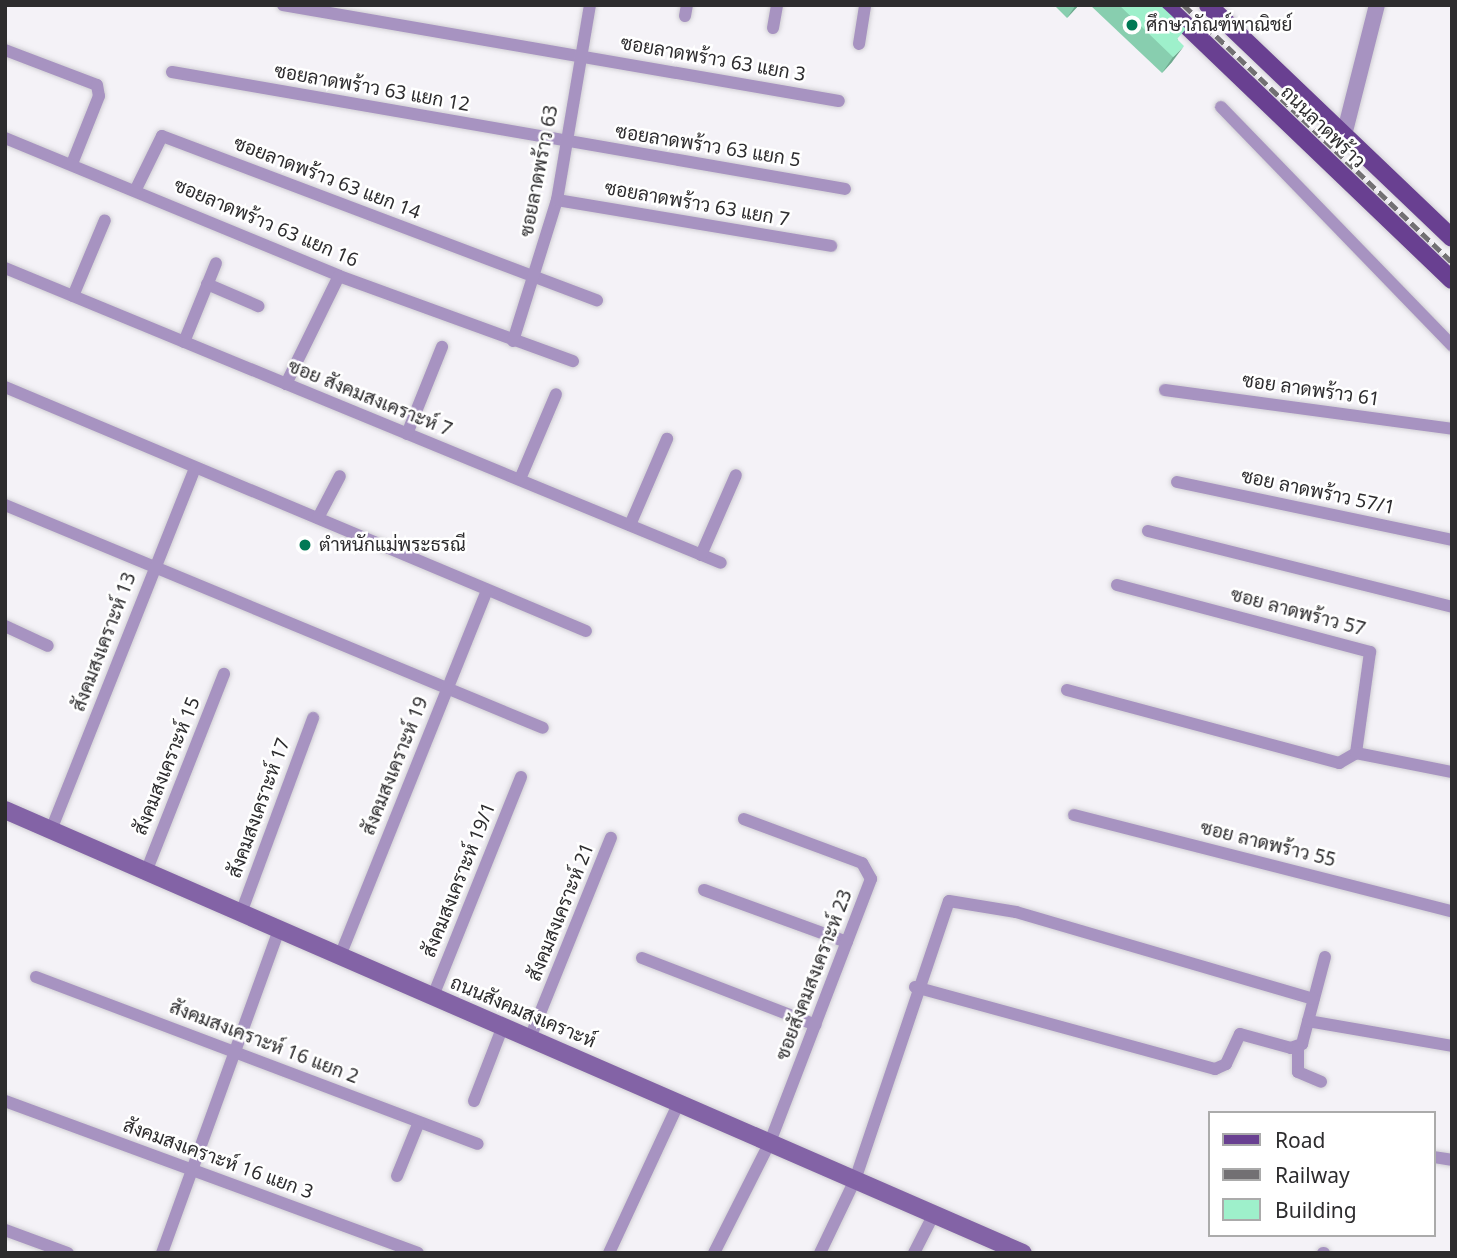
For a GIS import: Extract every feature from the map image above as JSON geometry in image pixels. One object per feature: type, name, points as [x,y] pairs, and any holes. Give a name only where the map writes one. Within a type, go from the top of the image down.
[{"type":"main road","name":"ถนนลาดพร้าว","points":[[1165,5],[1452,280]]},
{"type":"main road","name":"ถนนลาดพร้าว","points":[[1211,6],[1452,238]]},
{"type":"main road","points":[[1324,158],[1343,135]]},
{"type":"main road","name":"ถนนสังคมสงเคราะห์","points":[[5,810],[1023,1253]]},
{"type":"street","name":"ซอยลาดพร้าว 63 แยก 3","points":[[283,5],[839,102]]},
{"type":"street","name":"ซอยลาดพร้าว 63","points":[[513,341],[535,277],[556,200],[590,5]]},
{"type":"street","points":[[773,28],[777,5]]},
{"type":"street","points":[[859,44],[864,5]]},
{"type":"street","points":[[1343,135],[1377,5]]},
{"type":"street","points":[[5,50],[97,85],[99,96],[72,164]]},
{"type":"street","name":"ซอยลาดพร้าว 63 แยก 12","points":[[172,72],[565,142]]},
{"type":"street","points":[[1221,107],[1452,345]]},
{"type":"street","name":"ซอยลาดพร้าว 63 แยก 14","points":[[136,189],[162,136],[535,277]]},
{"type":"street","name":"ซอยลาดพร้าว 63 แยก 16","points":[[5,138],[136,189],[338,276],[573,361]]},
{"type":"street","name":"ซอยลาดพร้าว 63 แยก 5","points":[[565,142],[845,189]]},
{"type":"street","name":"ซอยลาดพร้าว 63 แยก 7","points":[[556,200],[831,246]]},
{"type":"street","points":[[73,296],[105,220]]},
{"type":"street","points":[[184,342],[216,263]]},
{"type":"street","name":"ซอย สังคมสงเคราะห์ 7","points":[[5,268],[720,563]]},
{"type":"street","points":[[286,384],[338,276]]},
{"type":"street","points":[[535,277],[597,300]]},
{"type":"street","points":[[208,284],[258,306]]},
{"type":"street","points":[[407,434],[442,347]]},
{"type":"street","points":[[5,387],[586,631]]},
{"type":"street","name":"ซอย ลาดพร้าว 61","points":[[1165,390],[1452,429]]},
{"type":"street","points":[[520,479],[556,394]]},
{"type":"street","points":[[630,525],[667,439]]},
{"type":"street","name":"สังคมสงเคราะห์ 13","points":[[51,830],[195,468]]},
{"type":"street","points":[[701,555],[736,475]]},
{"type":"street","points":[[318,519],[340,476]]},
{"type":"street","name":"ซอย ลาดพร้าว 57/1","points":[[1177,482],[1452,540]]},
{"type":"street","points":[[5,505],[543,728]]},
{"type":"street","points":[[1148,531],[1452,607]]},
{"type":"street","name":"ซอย ลาดพร้าว 57","points":[[1118,585],[1370,652],[1356,753]]},
{"type":"street","name":"สังคมสงเคราะห์ 19","points":[[340,956],[487,590]]},
{"type":"street","points":[[5,626],[48,646]]},
{"type":"street","name":"สังคมสงเคราะห์ 15","points":[[146,872],[224,674]]},
{"type":"street","points":[[1067,690],[1339,763],[1356,753],[1452,772]]},
{"type":"street","name":"สังคมสงเคราะห์ 17","points":[[241,913],[313,718]]},
{"type":"street","name":"สังคมสงเคราะห์ 19/1","points":[[433,996],[521,777]]},
{"type":"street","name":"ซอย ลาดพร้าว 55","points":[[1074,815],[1452,911]]},
{"type":"street","name":"ซอยสังคมสงเคราะห์ 23","points":[[715,1253],[770,1142],[847,942],[871,870],[744,819]]},
{"type":"street","name":"สังคมสงเคราะห์ 21","points":[[530,1038],[611,838]]},
{"type":"street","points":[[704,890],[847,942]]},
{"type":"street","points":[[820,1253],[855,1180],[940,912],[949,901],[962,899],[1314,999]]},
{"type":"street","points":[[162,1253],[279,929]]},
{"type":"street","points":[[1321,1082],[1298,1072],[1298,1047],[1308,1021],[1325,957]]},
{"type":"street","points":[[642,958],[816,1025]]},
{"type":"street","name":"สังคมสงเคราะห์ 16 แยก 2","points":[[36,977],[236,1050],[478,1144]]},
{"type":"street","points":[[915,987],[1215,1069],[1226,1065],[1240,1034],[1298,1047]]},
{"type":"street","points":[[1308,1021],[1452,1046]]},
{"type":"street","points":[[474,1101],[503,1026]]},
{"type":"street","name":"สังคมสงเคราะห์ 16 แยก 3","points":[[5,1101],[418,1253]]},
{"type":"street","points":[[609,1253],[679,1102]]},
{"type":"street","points":[[397,1176],[419,1122]]},
{"type":"street","points":[[914,1253],[934,1214]]},
{"type":"street","points":[[5,1230],[68,1253]]},
{"type":"building","points":[[1119,5],[1160,5],[1186,29],[1177,39],[1184,46],[1173,57]]},
{"type":"railway","points":[[1184,5],[1452,262]]},
{"type":"place","name":"ศึกษาภัณฑ์พาณิชย์","points":[[1132,25]]},
{"type":"place","name":"ตำหนักแม่พระธรณี","points":[[305,545]]}]
